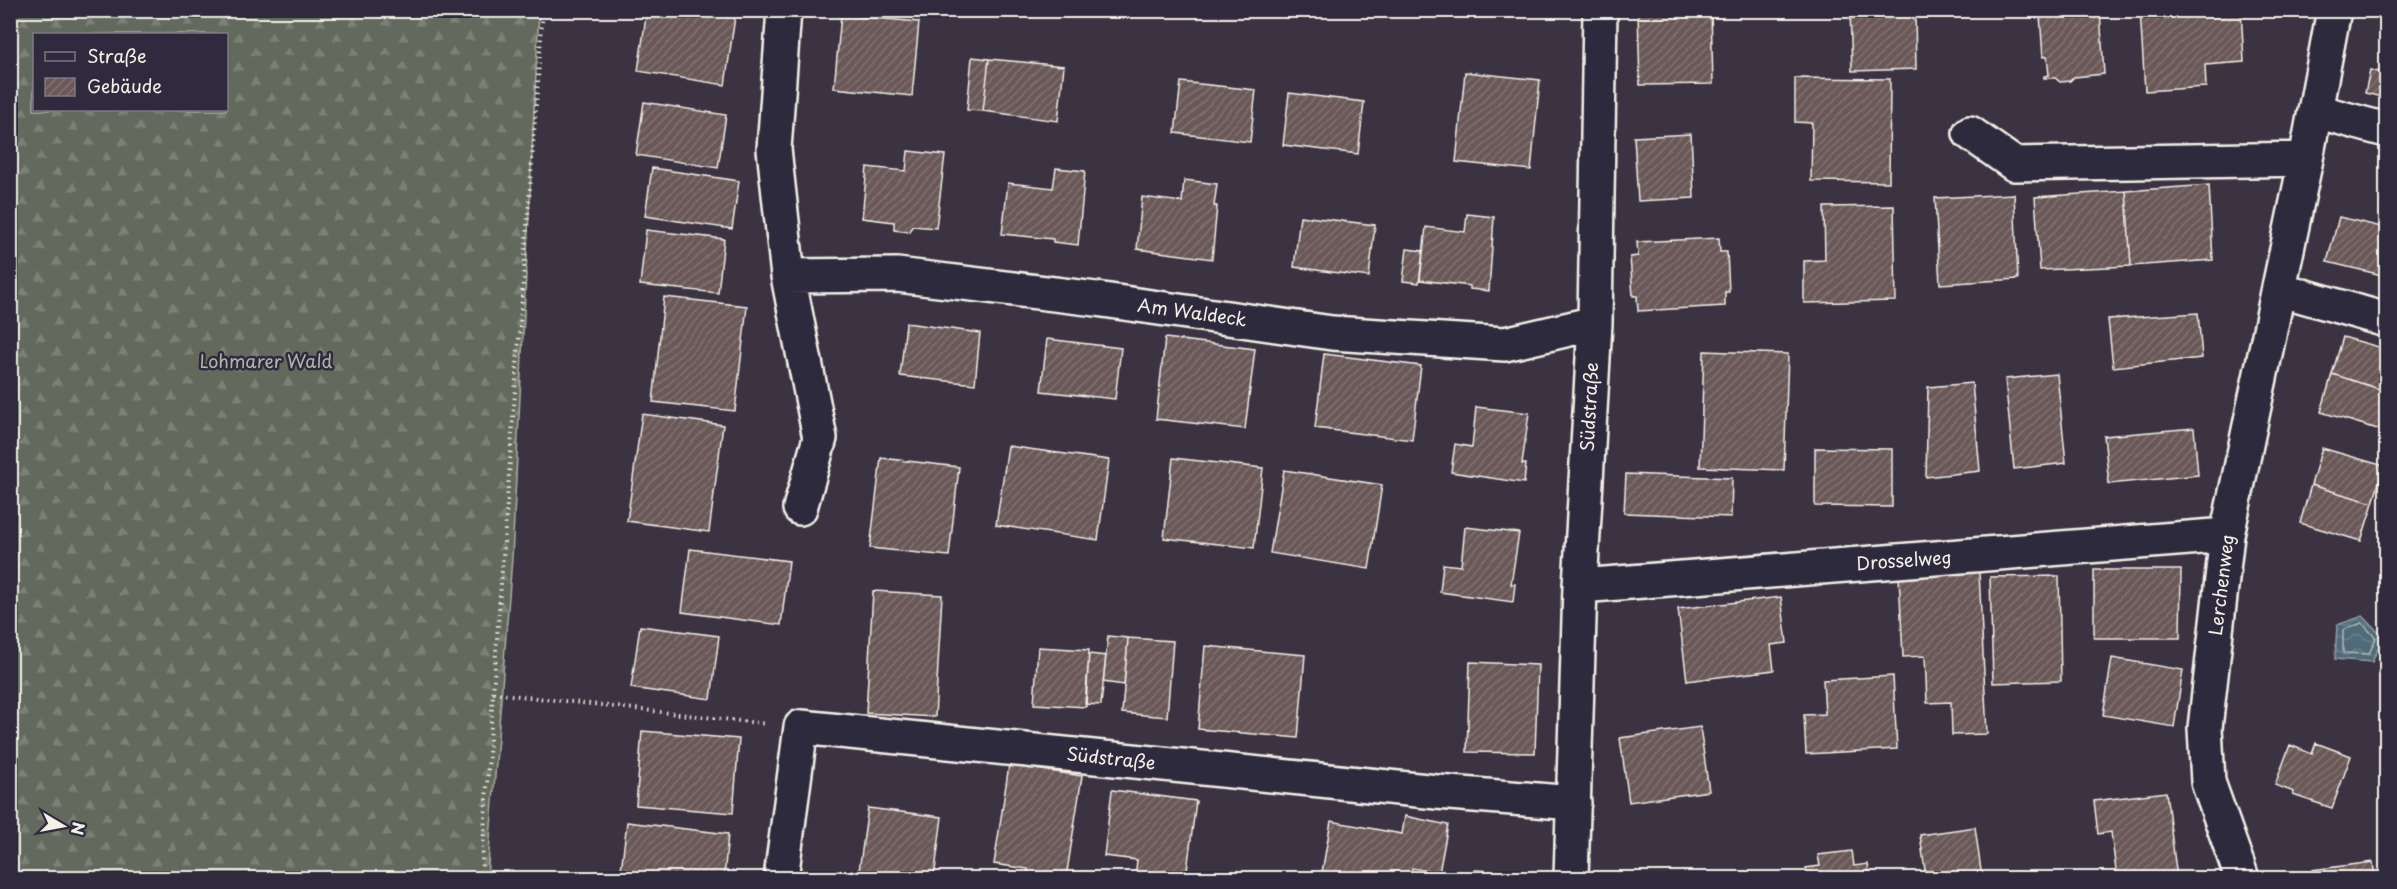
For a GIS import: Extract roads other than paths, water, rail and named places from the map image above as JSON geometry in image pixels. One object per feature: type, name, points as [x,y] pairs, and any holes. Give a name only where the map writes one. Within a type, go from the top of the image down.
[{"type":"street","points":[[784,10],[774,148],[788,276],[820,438],[800,508]]},
{"type":"street","name":"Südstraße","points":[[1571,879],[1580,586],[1595,323],[1600,10]]},
{"type":"street","name":"Lerchenweg","points":[[2242,879],[2208,782],[2205,728],[2227,535],[2316,111],[2334,10]]},
{"type":"street","points":[[2316,111],[2386,130]]},
{"type":"street","points":[[1970,133],[2014,164],[2306,159]]},
{"type":"street","name":"Am Waldeck","points":[[788,276],[897,275],[1096,299],[1332,333],[1505,344],[1595,323]]},
{"type":"street","points":[[2279,289],[2386,320]]},
{"type":"street","name":"Drosselweg","points":[[1580,586],[2227,535]]},
{"type":"street","name":"Südstraße","points":[[781,879],[801,727],[1437,792],[1574,803]]},
{"type":"water","points":[[2363,616],[2383,637],[2372,662],[2335,659],[2337,625]]},
{"type":"waterway","points":[[10,21],[16,10]]},
{"type":"park label","name":"Lohmarer Wald","points":[[266,362]]}]
